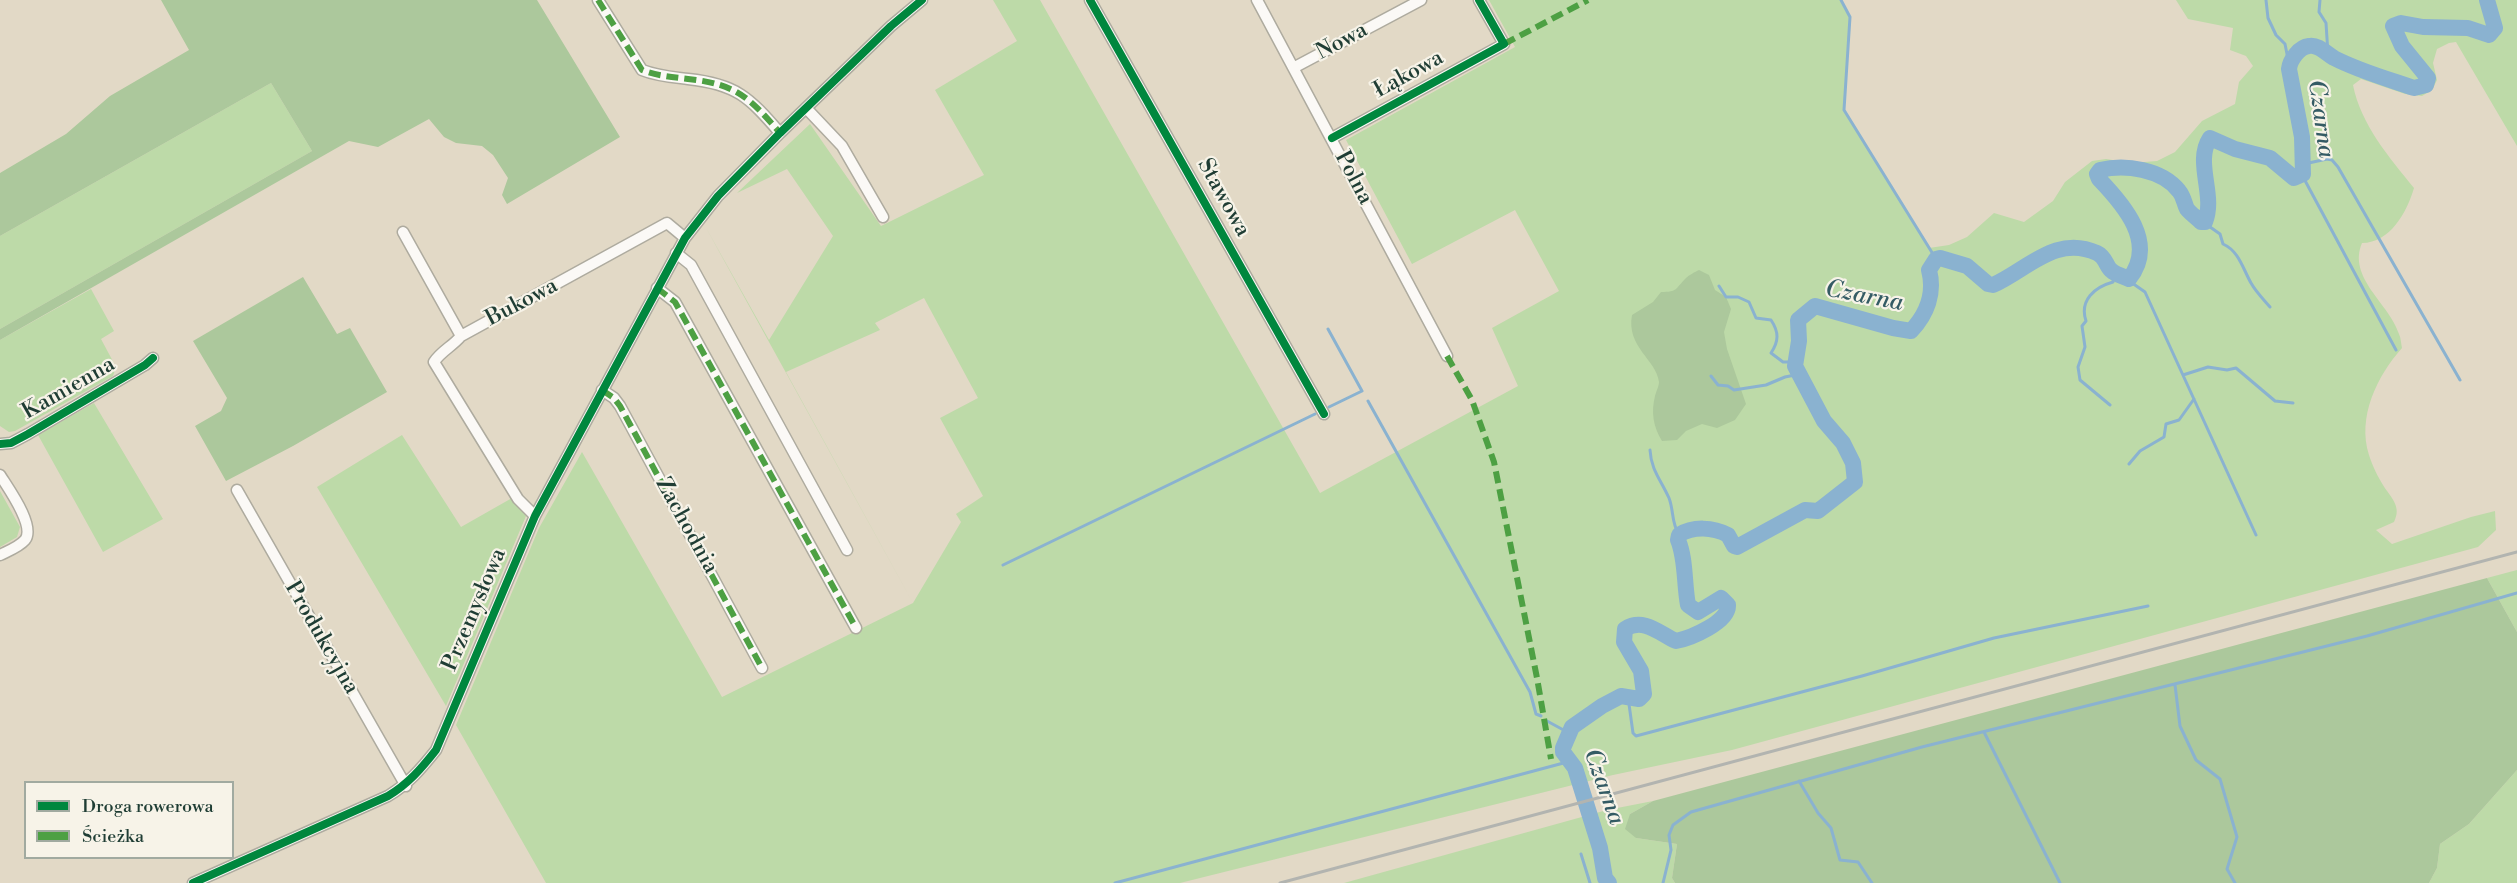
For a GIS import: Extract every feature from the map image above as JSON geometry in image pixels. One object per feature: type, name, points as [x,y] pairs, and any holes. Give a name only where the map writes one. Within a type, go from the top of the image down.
[{"type":"street","points":[[598,0],[642,70],[652,74],[708,81],[727,86],[758,107],[780,133]]},
{"type":"street","name":"Przemysłowa","points":[[193,883],[388,796],[406,786],[436,750],[535,516],[685,238],[718,196],[780,133],[922,0]]},
{"type":"street","name":"Stawowa","points":[[1090,0],[1324,414]]},
{"type":"street","name":"Polna","points":[[1257,0],[1295,67],[1447,356]]},
{"type":"street","name":"Nowa","points":[[1295,67],[1421,0]]},
{"type":"street","name":"Łąkowa","points":[[1332,138],[1504,44],[1479,0]]},
{"type":"street","points":[[806,108],[842,146],[883,217]]},
{"type":"street","name":"Bukowa","points":[[403,232],[461,336],[667,223],[685,238]]},
{"type":"street","points":[[676,253],[691,265],[847,550]]},
{"type":"street","points":[[657,288],[675,302],[856,628]]},
{"type":"street","points":[[461,336],[454,346],[438,356],[434,362],[518,499],[535,516]]},
{"type":"street","name":"Kamienna","points":[[0,444],[10,443],[28,434],[140,369],[153,358]]},
{"type":"street","name":"Zachodnia","points":[[602,390],[614,398],[620,406],[762,668]]},
{"type":"street","points":[[0,475],[26,520],[28,529],[22,542],[0,555]]},
{"type":"street","name":"Produkcyjna","points":[[237,490],[406,786]]},
{"type":"green space","points":[[161,0],[537,0],[620,137],[507,204],[502,195],[508,178],[493,155],[482,146],[456,143],[444,137],[429,119],[378,147],[349,141],[0,340],[0,329],[312,151],[271,83],[0,236],[0,173],[66,134],[110,96],[189,50]]},
{"type":"green space","points":[[993,0],[1040,0],[1320,493],[1518,386],[1492,328],[1559,291],[1515,210],[1412,264],[1346,140],[1515,47],[1489,0],[1841,0],[1850,17],[1844,110],[1929,248],[1949,245],[1967,237],[1994,213],[2024,222],[2053,201],[2065,182],[2092,161],[2106,159],[2132,163],[2157,161],[2175,152],[2202,121],[2235,104],[2239,82],[2253,66],[2246,56],[2230,50],[2233,28],[2188,19],[2176,0],[2517,0],[2517,146],[2456,42],[2437,49],[2433,63],[2437,80],[2432,90],[2422,96],[2405,94],[2361,79],[2353,85],[2362,114],[2369,127],[2414,188],[2407,207],[2396,225],[2381,238],[2362,243],[2359,256],[2360,268],[2365,279],[2394,323],[2402,348],[2377,384],[2366,426],[2366,441],[2373,467],[2397,511],[2394,522],[2376,530],[2392,544],[2495,511],[2496,530],[2478,547],[1732,750],[1613,775],[1180,883],[546,883],[456,725],[539,528],[582,452],[722,697],[913,603],[705,226],[769,340],[833,236],[787,169],[737,193],[810,124],[881,226],[984,175],[935,90],[1017,41]],"holes":[[[924,298],[978,398],[940,418],[983,496],[956,514],[961,522],[913,603],[786,372],[880,330],[875,323]]]},
{"type":"green space","points":[[271,83],[312,151],[0,329],[0,236]]},
{"type":"green space","points":[[1699,270],[1709,275],[1715,290],[1726,297],[1731,309],[1724,332],[1727,349],[1746,404],[1735,420],[1717,428],[1702,424],[1686,431],[1677,440],[1662,441],[1653,413],[1659,382],[1653,366],[1633,336],[1632,315],[1653,302],[1661,292],[1673,290]]},
{"type":"green space","points":[[303,277],[337,334],[350,328],[387,392],[226,481],[195,426],[221,411],[227,398],[193,341]]},
{"type":"green space","points":[[91,289],[114,331],[101,339],[116,367],[113,376],[15,431],[9,432],[0,426],[0,340]]},
{"type":"green space","points":[[94,403],[163,519],[103,552],[38,435]]},
{"type":"green space","points":[[402,435],[461,527],[512,498],[526,516],[446,706],[317,487]]},
{"type":"green space","points":[[0,491],[20,527],[17,537],[0,547]]},
{"type":"green space","points":[[2517,570],[2517,632],[2487,578]]},
{"type":"green space","points":[[2487,578],[2517,632],[2517,770],[2469,824],[2440,844],[2437,868],[2429,883],[1675,883],[1672,878],[1677,844],[1636,838],[1625,829],[1630,814],[1653,801]]},
{"type":"green space","points":[[2517,770],[2517,883],[2429,883],[2437,868],[2440,844],[2469,824]]},
{"type":"green space","points":[[1653,801],[1630,814],[1636,838],[1677,844],[1672,878],[1675,883],[1344,883],[1607,810]]},
{"type":"waterway","points":[[1841,0],[1850,17],[1844,110],[1936,259]]},
{"type":"waterway","points":[[2266,0],[2268,18],[2276,35],[2285,44],[2289,64]]},
{"type":"waterway","points":[[2320,0],[2319,12],[2326,23],[2328,54]]},
{"type":"waterway","name":"Czarna","points":[[1609,883],[1605,878],[1600,848],[1575,768],[1563,752],[1563,748],[1572,727],[1602,706],[1621,696],[1639,699],[1644,694],[1641,671],[1624,642],[1625,629],[1632,626],[1645,626],[1676,641],[1708,628],[1727,611],[1728,605],[1721,598],[1698,612],[1688,605],[1679,535],[1697,529],[1716,530],[1728,535],[1737,547],[1805,510],[1818,511],[1855,482],[1853,463],[1843,443],[1824,421],[1795,366],[1799,341],[1798,320],[1815,306],[1911,331],[1921,318],[1928,303],[1931,287],[1929,270],[1936,259],[1940,258],[1967,266],[1988,284],[1993,285],[2042,256],[2068,248],[2082,248],[2097,253],[2112,271],[2129,279],[2137,265],[2140,252],[2139,238],[2127,212],[2099,179],[2097,174],[2100,170],[2132,168],[2153,173],[2172,184],[2182,196],[2188,211],[2201,222],[2205,222],[2208,201],[2204,157],[2210,138],[2235,149],[2270,158],[2294,178],[2303,174],[2302,137],[2289,69],[2293,58],[2299,51],[2305,47],[2316,46],[2353,67],[2414,88],[2426,85],[2428,78],[2402,46],[2393,26],[2401,23],[2423,27],[2468,28],[2489,35],[2495,28],[2487,0]]},
{"type":"waterway","points":[[2304,164],[2327,159],[2332,160],[2338,167],[2460,380]]},
{"type":"waterway","points":[[2302,175],[2396,350]]},
{"type":"waterway","points":[[2203,222],[2220,234],[2223,244],[2237,256],[2253,286],[2270,307]]},
{"type":"waterway","points":[[2110,405],[2080,380],[2078,367],[2085,347],[2082,326],[2086,321],[2084,314],[2087,301],[2100,287],[2113,282],[2114,273]]},
{"type":"waterway","points":[[2125,278],[2145,292],[2256,535]]},
{"type":"waterway","points":[[1719,286],[1726,297],[1738,297],[1749,302],[1756,318],[1771,320],[1777,336],[1771,353],[1783,362],[1796,362]]},
{"type":"waterway","points":[[1328,329],[1362,391]]},
{"type":"waterway","points":[[2183,375],[2208,367],[2227,370],[2236,368],[2275,401],[2293,403]]},
{"type":"waterway","points":[[1711,376],[1718,385],[1728,386],[1734,390],[1766,385],[1800,374]]},
{"type":"waterway","points":[[1329,407],[1362,391]]},
{"type":"waterway","points":[[2129,464],[2140,451],[2164,437],[2166,424],[2179,420],[2194,399]]},
{"type":"waterway","points":[[1368,401],[1530,692],[1536,714],[1541,716]]},
{"type":"waterway","points":[[1003,565],[1315,414]]},
{"type":"waterway","points":[[1650,450],[1654,469],[1669,498],[1679,535]]},
{"type":"waterway","points":[[1663,883],[1671,850],[1669,835],[1673,825],[1691,812],[1922,747],[2367,636],[2517,593]]},
{"type":"waterway","points":[[1628,697],[1633,733],[1636,736],[1994,638],[2148,606]]},
{"type":"waterway","points":[[2175,685],[2180,726],[2196,760],[2220,779],[2237,837],[2227,869],[2235,883]]},
{"type":"waterway","points":[[1547,721],[1569,733]]},
{"type":"waterway","points":[[1984,732],[2060,883]]},
{"type":"waterway","points":[[1115,883],[1571,761]]},
{"type":"waterway","points":[[1799,781],[1818,813],[1831,828],[1840,860],[1858,862],[1872,883]]},
{"type":"waterway","points":[[1581,854],[1590,883]]},
{"type":"railway","points":[[1280,883],[2517,552]]},
{"type":"marked path","points":[[598,0],[642,70],[653,74],[718,84],[730,89],[750,101],[780,133]]},
{"type":"marked path","points":[[1504,44],[1588,0]]},
{"type":"marked path","points":[[657,288],[675,302],[856,628]]},
{"type":"marked path","points":[[1447,356],[1472,400],[1494,462],[1551,759]]},
{"type":"marked path","points":[[602,390],[614,398],[620,406],[762,668]]},
{"type":"cycle path","points":[[193,883],[388,796],[408,781],[436,750],[535,516],[685,238],[718,196],[780,133],[891,26],[922,0]]},
{"type":"cycle path","points":[[1090,0],[1324,414]]},
{"type":"cycle path","points":[[1332,138],[1504,44],[1479,0]]},
{"type":"cycle path","points":[[0,444],[11,443],[28,434],[145,365],[153,358]]}]
